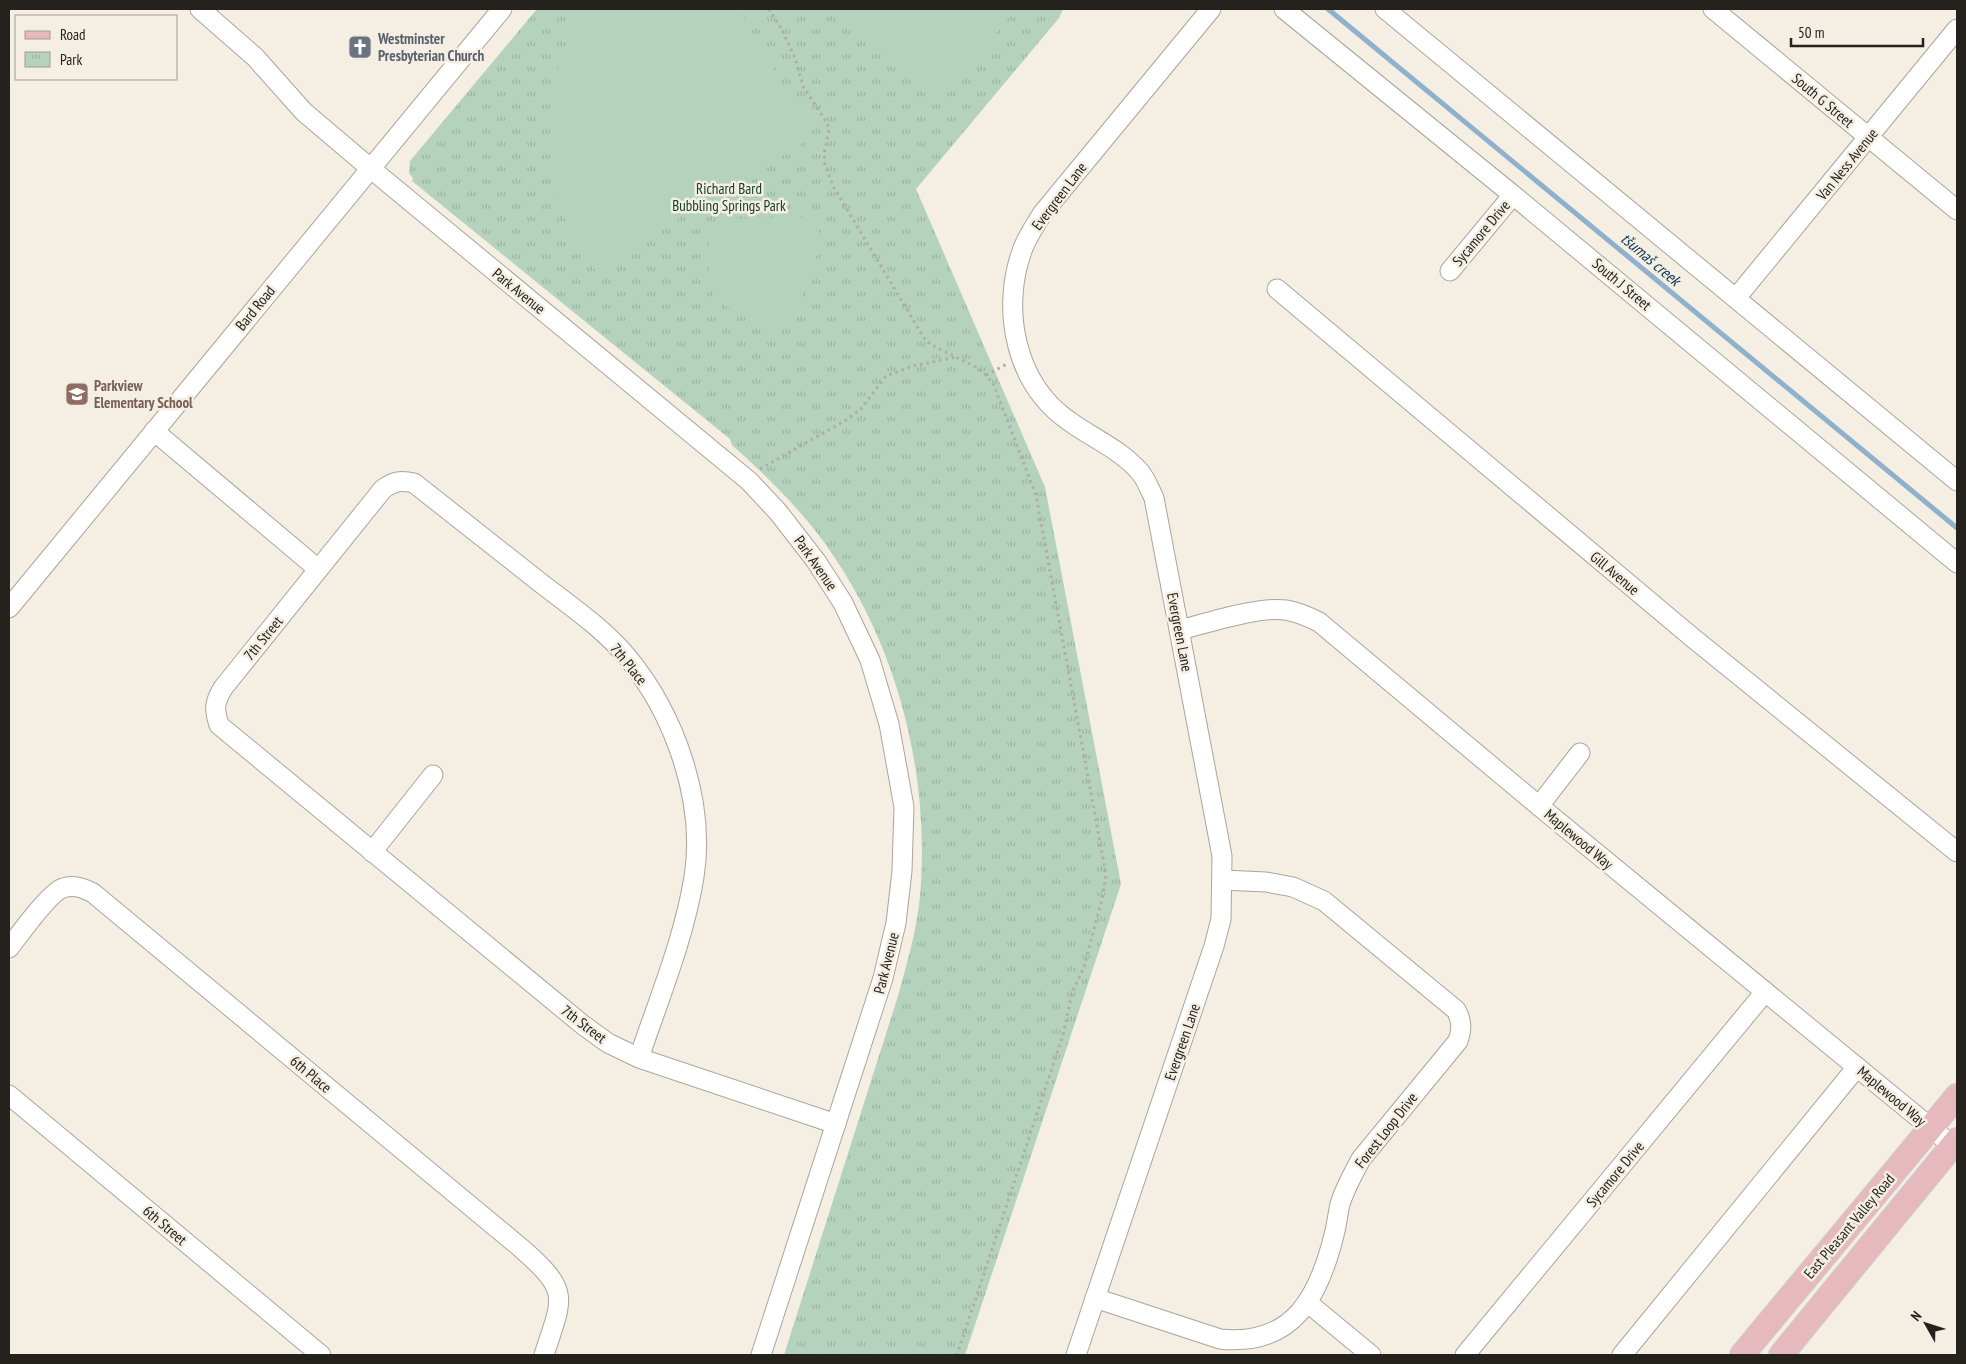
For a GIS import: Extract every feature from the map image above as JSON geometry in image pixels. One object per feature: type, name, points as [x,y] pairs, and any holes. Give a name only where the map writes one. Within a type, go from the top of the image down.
[{"type":"main road","name":"East Pleasant Valley Road","points":[[1742,1355],[1957,1096]]},
{"type":"main road","name":"East Pleasant Valley Road","points":[[1781,1355],[1955,1143]]},
{"type":"street","name":"Bard Road","points":[[9,608],[502,9]]},
{"type":"street","name":"Evergreen Lane","points":[[1076,1355],[1214,946],[1220,918],[1223,880],[1222,856],[1154,498],[1141,473],[1120,453],[1068,421],[1052,407],[1035,386],[1021,357],[1012,316],[1014,282],[1022,249],[1042,214],[1210,9]]},
{"type":"street","name":"South J Street","points":[[1284,9],[1513,194],[1957,563]]},
{"type":"street","points":[[1384,9],[1957,481]]},
{"type":"street","name":"South G Street","points":[[1713,9],[1957,210]]},
{"type":"street","name":"Park Avenue","points":[[204,10],[255,57],[304,112],[749,481],[778,512],[816,561],[847,611],[870,660],[890,724],[904,807],[902,871],[896,923],[883,978],[761,1355]]},
{"type":"street","name":"Van Ness Avenue","points":[[1736,298],[1957,29]]},
{"type":"street","name":"Sycamore Drive","points":[[1450,271],[1513,194]]},
{"type":"street","name":"Gill Avenue","points":[[1277,289],[1693,638],[1957,852]]},
{"type":"street","points":[[154,431],[318,569]]},
{"type":"street","name":"7th Place","points":[[318,569],[383,489],[392,482],[403,481],[414,484],[598,628],[627,657],[646,682],[674,735],[683,760],[691,795],[696,832],[694,875],[684,922],[640,1058]]},
{"type":"street","name":"7th Street","points":[[318,569],[222,688],[216,699],[215,712],[220,725],[372,852],[608,1043],[640,1058],[836,1124]]},
{"type":"street","name":"Maplewood Way","points":[[1180,630],[1269,609],[1303,614],[1319,622],[1930,1128],[1955,1143]]},
{"type":"street","points":[[1539,806],[1580,753]]},
{"type":"street","points":[[372,852],[433,775]]},
{"type":"street","name":"Forest Loop Drive","points":[[1095,1298],[1206,1335],[1236,1340],[1250,1339],[1276,1330],[1289,1322],[1308,1303],[1325,1262],[1335,1231],[1340,1205],[1350,1178],[1361,1159],[1458,1042],[1462,1031],[1461,1020],[1456,1010],[1324,901],[1293,887],[1266,882],[1223,880]]},
{"type":"street","name":"6th Place","points":[[9,948],[52,896],[62,888],[71,886],[83,887],[93,893],[551,1276],[558,1290],[560,1302],[544,1355]]},
{"type":"street","name":"Sycamore Drive","points":[[1465,1355],[1765,992]]},
{"type":"street","points":[[1622,1355],[1857,1067]]},
{"type":"street","name":"6th Street","points":[[9,1095],[321,1355]]},
{"type":"street","points":[[1308,1303],[1371,1355]]},
{"type":"path","points":[[769,9],[782,30],[795,58],[803,86],[827,123],[828,129],[824,154],[838,198],[920,333],[930,344],[976,367],[993,383],[1036,495],[1106,875],[1102,899],[1084,967],[1072,994],[1063,1035],[958,1355]]},
{"type":"path","points":[[749,481],[760,469],[846,420],[861,409],[886,376],[913,366],[957,357]]},
{"type":"path","points":[[986,375],[1021,357]]},
{"type":"green space","name":"Richard Bard Bubbling Springs Park","points":[[537,9],[1063,9],[1059,18],[916,189],[1045,487],[1121,884],[965,1355],[784,1355],[898,996],[914,933],[919,908],[922,847],[919,799],[912,750],[901,702],[886,656],[866,611],[842,569],[814,529],[774,485],[732,445],[730,439],[412,181],[413,178],[409,173],[410,161]]},
{"type":"green space","points":[[584,9],[739,9],[796,108],[806,119],[804,138],[800,146],[594,269],[574,238],[561,209],[553,169],[551,127],[558,68],[569,37]]},
{"type":"green space","points":[[843,9],[1015,9],[948,93],[929,94]]},
{"type":"green space","points":[[807,217],[823,238],[792,324],[764,321],[741,315],[714,299],[708,267],[708,246],[719,219]]},
{"type":"waterway","name":"tšumaš creek","points":[[1328,9],[1957,528]]},
{"type":"place","name":"Westminster Presbyterian Church","points":[[360,47]]},
{"type":"place","name":"Parkview Elementary School","points":[[77,394]]}]
